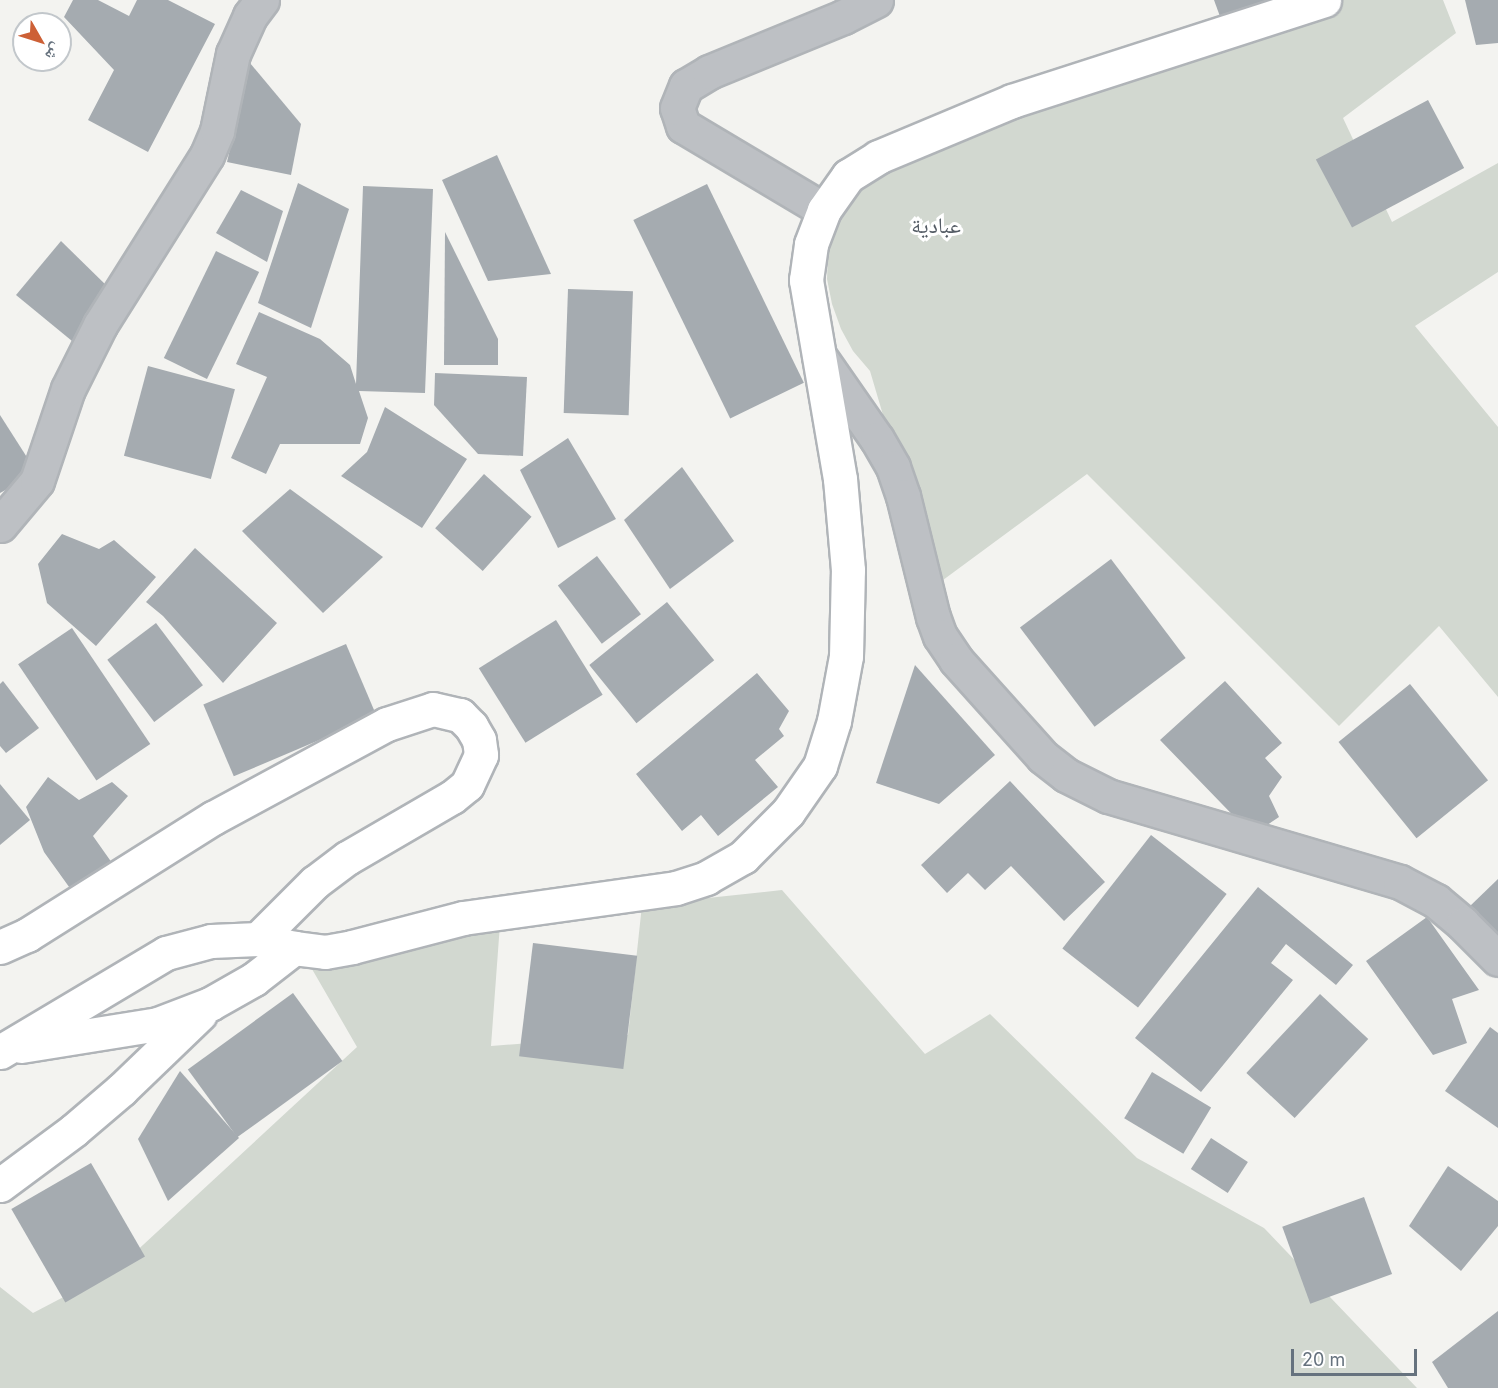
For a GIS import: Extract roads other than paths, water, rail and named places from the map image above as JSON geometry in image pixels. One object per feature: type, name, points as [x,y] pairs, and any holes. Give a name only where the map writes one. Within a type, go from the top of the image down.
[{"type":"main road","points":[[5,1050],[166,953],[211,941],[258,939],[294,948],[325,952],[462,918],[676,888],[706,878],[744,857],[789,812],[819,766],[834,721],[846,656],[848,570],[840,479],[806,280],[811,244],[824,210],[848,176],[878,156],[1012,101],[1324,0]]},
{"type":"main road","points":[[0,947],[27,934],[213,818],[387,724],[433,709],[460,715],[471,726],[479,740],[481,755],[467,785],[323,876],[258,939]]},
{"type":"main road","points":[[5,1050],[158,1024],[210,1004],[254,979],[294,948]]},
{"type":"main road","points":[[0,1185],[74,1130],[122,1089],[210,1004]]},
{"type":"street","points":[[0,525],[37,481],[68,389],[100,325],[207,155],[217,131],[233,54],[250,16],[262,0]]},
{"type":"street","points":[[824,210],[683,126],[677,108],[686,87],[709,72],[843,17],[876,0]]},
{"type":"street","points":[[819,356],[856,414],[877,439],[892,467],[903,496],[940,636],[956,660],[1043,757],[1066,775],[1108,796],[1389,879],[1420,891],[1463,924],[1498,959]]},
{"type":"district","name":"عبادية","points":[[936,226]]}]
